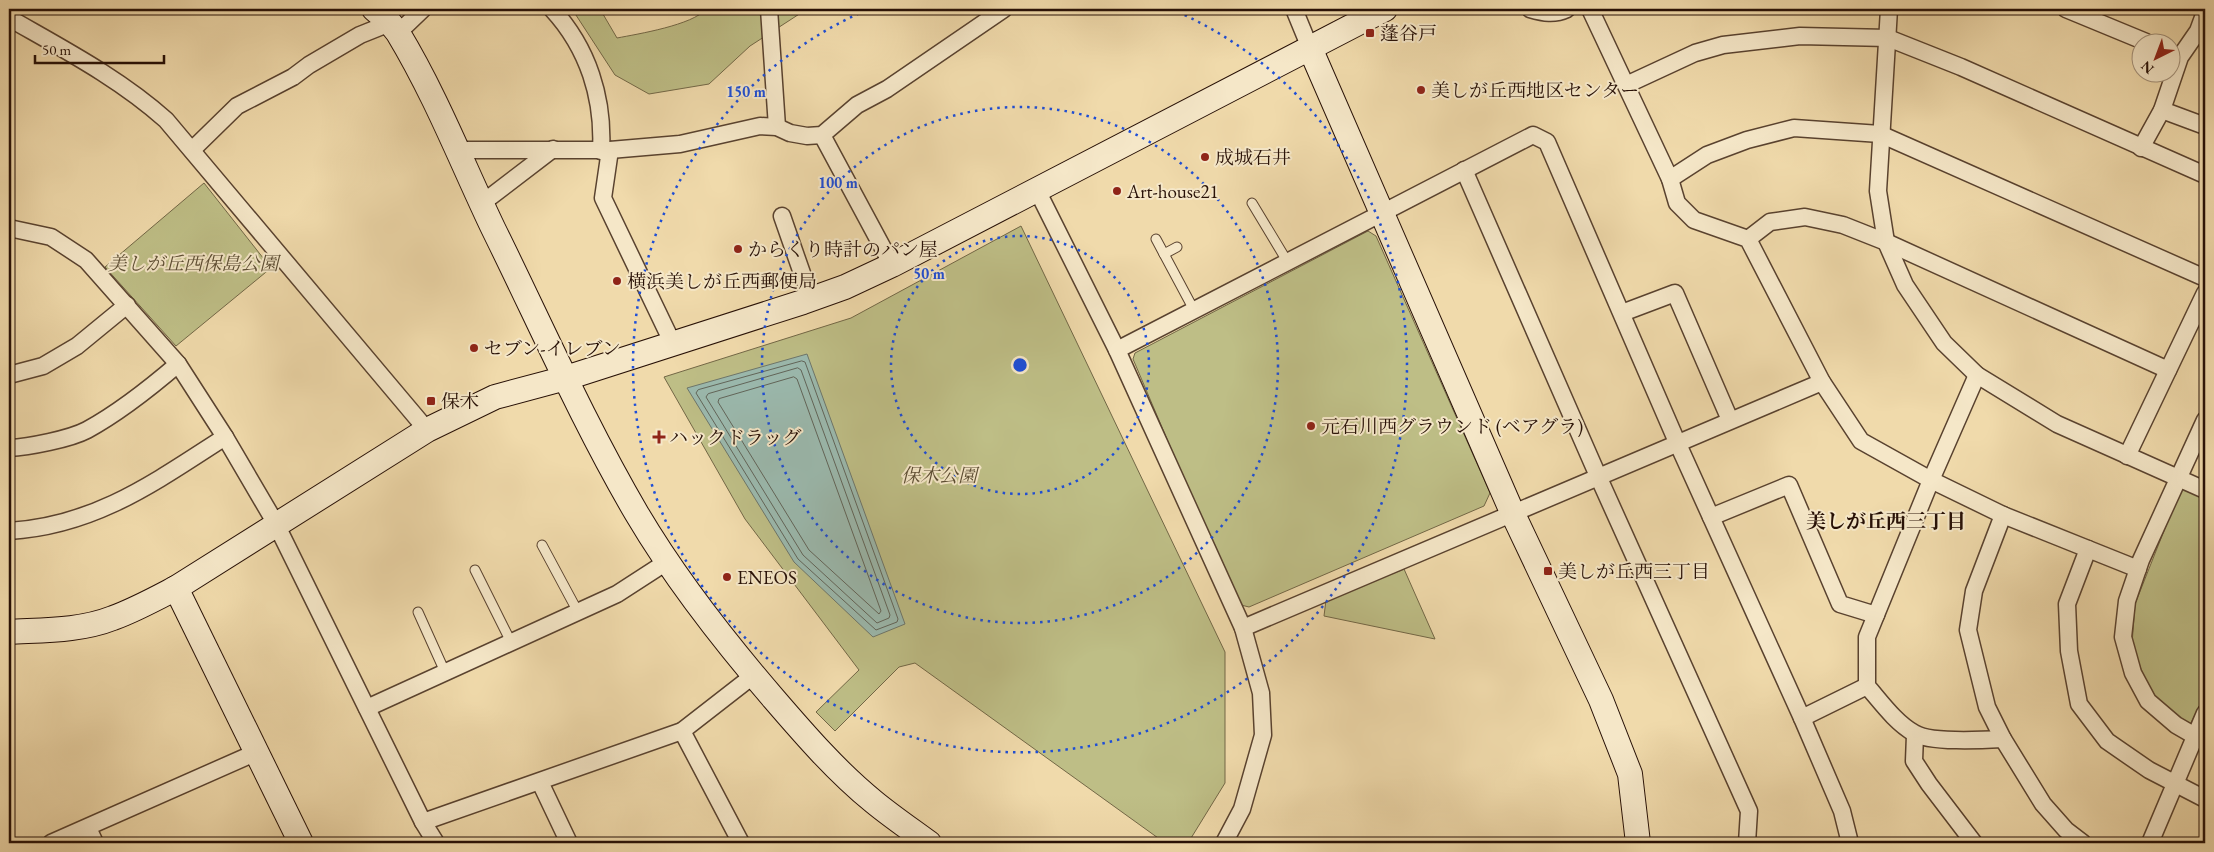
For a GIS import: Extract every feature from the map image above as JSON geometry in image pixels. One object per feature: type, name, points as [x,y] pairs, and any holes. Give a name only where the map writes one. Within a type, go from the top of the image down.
[{"type":"street","points":[[192,150],[238,106],[293,77],[309,64],[343,44],[387,22],[423,9]]},
{"type":"street","points":[[552,9],[569,31],[586,59],[597,89],[605,151],[603,198],[673,344]]},
{"type":"street","points":[[769,9],[777,127]]},
{"type":"street","points":[[458,150],[553,149],[605,151],[680,144],[760,126],[777,127],[790,133],[807,136],[822,134],[857,105],[887,89],[1004,9]]},
{"type":"street","points":[[1294,9],[1512,512],[1601,700],[1630,774],[1638,843]]},
{"type":"street","points":[[9,632],[61,630],[111,619],[176,588],[427,430],[495,397],[566,378],[845,287],[892,265],[1385,9]]},
{"type":"street","points":[[1530,9],[1546,13],[1560,12],[1567,9]]},
{"type":"street","points":[[1590,9],[1670,179],[1677,203],[1694,220],[1748,239],[1822,382],[1861,441],[1931,480],[2003,515],[2138,569]]},
{"type":"street","points":[[1889,9],[1878,192],[1886,242],[1905,285],[1944,342],[1977,375],[2057,424],[2205,490]]},
{"type":"street","points":[[2066,9],[2132,36]]},
{"type":"street","points":[[2182,50],[2202,33],[2205,12]]},
{"type":"street","points":[[9,18],[103,72],[143,99],[166,120],[427,430]]},
{"type":"street","points":[[387,22],[442,113],[481,204],[566,378],[621,484],[668,561],[708,618],[810,741],[865,794],[929,843]]},
{"type":"street","points":[[1626,85],[1696,53],[1723,45],[1800,36],[1888,38],[1961,67],[2205,175]]},
{"type":"street","points":[[2141,148],[2162,110],[2169,82]]},
{"type":"street","points":[[2162,110],[2205,126]]},
{"type":"street","points":[[1670,179],[1707,155],[1747,140],[1794,128],[1880,134],[2205,278]]},
{"type":"street","points":[[822,134],[892,265]]},
{"type":"street","points":[[1117,350],[1533,135],[1548,142],[1677,442],[1802,718],[1842,811],[1850,843]]},
{"type":"street","points":[[481,204],[553,149]]},
{"type":"street","points":[[1464,170],[1598,476],[1749,811],[1747,843]]},
{"type":"street","points":[[1037,190],[1117,350],[1243,628],[1261,693],[1263,735],[1242,808],[1224,843]]},
{"type":"street","points":[[782,216],[811,299]]},
{"type":"street","points":[[1748,239],[1770,222],[1805,217],[1843,225],[1886,242],[2168,370]]},
{"type":"street","points":[[9,228],[51,237],[86,260],[178,364],[225,437],[276,524],[423,822],[436,843]]},
{"type":"street","points":[[1622,313],[1675,292],[1730,420]]},
{"type":"street","points":[[2127,456],[2205,292]]},
{"type":"street","points":[[9,376],[43,366],[77,346],[127,305]]},
{"type":"street","points":[[9,448],[29,447],[86,430],[147,390],[178,364]]},
{"type":"street","points":[[1977,375],[1931,480],[1867,637],[1867,686],[1898,721],[1915,735],[1956,741],[2003,739]]},
{"type":"street","points":[[1243,628],[1512,512],[1822,382]]},
{"type":"street","points":[[2195,736],[2176,725],[2148,701],[2133,673],[2123,637],[2127,601],[2138,569],[2205,420]]},
{"type":"street","points":[[9,531],[38,529],[85,517],[138,493],[225,437]]},
{"type":"street","points":[[1711,517],[1789,485],[1840,604],[1876,615]]},
{"type":"street","points":[[2003,515],[1974,591],[1968,630],[1987,707],[2003,739],[2042,804],[2066,830],[2083,843]]},
{"type":"street","points":[[2088,550],[2067,604],[2069,651],[2079,704],[2107,741],[2149,770],[2205,799]]},
{"type":"street","points":[[367,708],[617,594],[668,561]]},
{"type":"street","points":[[176,588],[257,752],[295,841]]},
{"type":"street","points":[[423,822],[682,730],[754,675]]},
{"type":"street","points":[[1802,718],[1867,686]]},
{"type":"street","points":[[2150,843],[2205,713]]},
{"type":"street","points":[[682,730],[741,843]]},
{"type":"street","points":[[1915,735],[1914,761],[1974,843]]},
{"type":"street","points":[[50,843],[88,828],[257,752]]},
{"type":"street","points":[[540,782],[569,843]]},
{"type":"street","points":[[88,828],[95,843]]},
{"type":"lane","points":[[1252,203],[1287,261]]},
{"type":"lane","points":[[1156,239],[1194,310]]},
{"type":"lane","points":[[1164,254],[1177,247]]},
{"type":"lane","points":[[542,545],[578,612]]},
{"type":"lane","points":[[475,570],[511,642]]},
{"type":"lane","points":[[418,612],[444,672]]},
{"type":"green space","points":[[572,9],[600,9],[617,38],[678,24],[690,20],[706,9],[807,9],[750,46],[709,84],[649,94],[615,75]]},
{"type":"green space","name":"美しが丘西保島公園","points":[[204,183],[271,268],[176,346],[105,267]]},
{"type":"green space","name":"保木公園","points":[[1021,226],[1225,652],[1225,783],[1188,843],[1165,843],[915,663],[899,667],[835,731],[816,712],[859,670],[745,519],[664,377],[851,318]]},
{"type":"green space","name":"元石川西グラウンド (ベアグラ)","points":[[1368,231],[1376,236],[1490,493],[1484,506],[1249,607],[1237,604],[1133,359],[1135,353]]},
{"type":"green space","points":[[2181,488],[2205,498],[2205,694],[2190,725],[2162,704],[2149,691],[2132,644],[2135,604]]},
{"type":"green space","points":[[1404,569],[1435,639],[1324,616],[1326,600]]},
{"type":"water","points":[[807,354],[905,624],[873,637],[794,562],[687,388]]},
{"type":"place","name":"蓬谷戸","points":[[1370,33]]},
{"type":"place","name":"美しが丘西地区センター","points":[[1421,90]]},
{"type":"place","name":"成城石井","points":[[1205,157]]},
{"type":"place","name":"Art-house21","points":[[1117,191]]},
{"type":"place","name":"からくり時計のパン屋","points":[[738,249]]},
{"type":"place","name":"横浜美しが丘西郵便局","points":[[617,281]]},
{"type":"place","name":"セブン-イレブン","points":[[474,348]]},
{"type":"place","name":"保木","points":[[431,401]]},
{"type":"place","name":"元石川西グラウンド (ベアグラ)","points":[[1311,426]]},
{"type":"place","name":"ハックドラッグ","points":[[659,437]]},
{"type":"place","name":"美しが丘西三丁目","points":[[1548,571]]},
{"type":"place","name":"ENEOS","points":[[727,577]]},
{"type":"district","name":"美しが丘西三丁目","points":[[1886,521]]}]
